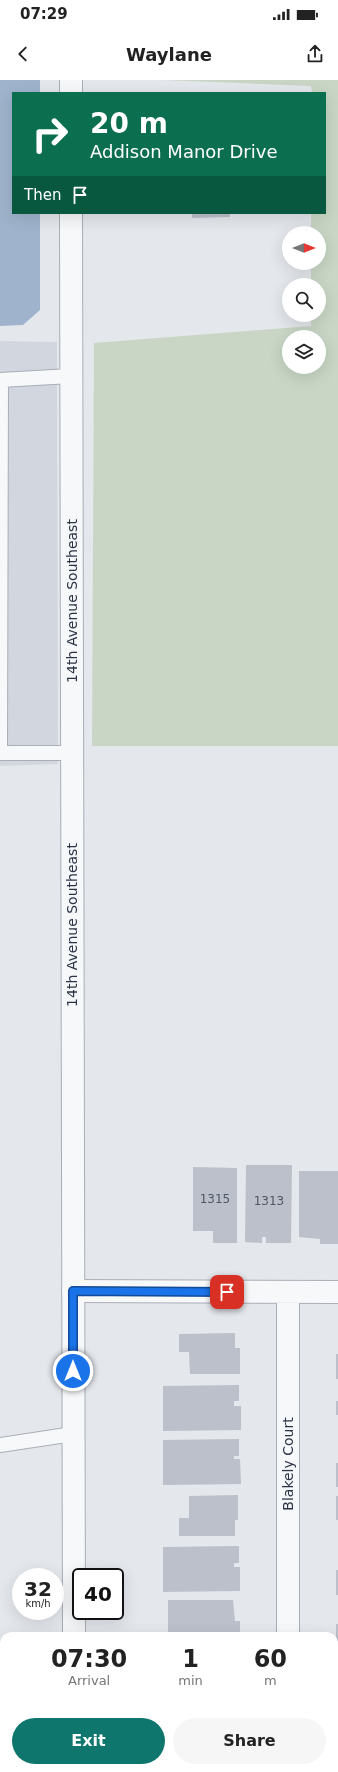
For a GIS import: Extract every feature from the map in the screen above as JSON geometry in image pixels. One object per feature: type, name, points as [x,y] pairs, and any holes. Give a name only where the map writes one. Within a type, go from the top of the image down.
[{"type":"street","points":[[71,80],[71,92]]},
{"type":"street","name":"14th Avenue Southeast","points":[[71,214],[74,1632]]},
{"type":"street","points":[[73,1291],[338,1292]]},
{"type":"street","name":"Blakely Court","points":[[288,1292],[288,1632]]},
{"type":"lane","points":[[71,376],[0,380],[0,753],[72,753]]},
{"type":"lane","points":[[0,1445],[73,1434]]},
{"type":"shaded area","points":[[0,341],[57,342],[58,764],[0,766]]},
{"type":"green space","points":[[165,80],[338,80],[338,746],[92,746],[94,343],[311,326],[311,322],[326,322],[326,278],[311,278],[311,270],[326,270],[326,226],[311,226],[311,214],[326,214],[326,92],[312,92],[311,86]]},
{"type":"water","points":[[0,80],[40,80],[40,92],[12,92],[12,214],[40,214],[40,310],[23,325],[0,326]]},
{"type":"building","points":[[192,214],[230,214],[230,217],[192,218]]},
{"type":"building","points":[[246,1165],[292,1165],[291,1243],[266,1243],[266,1237],[262,1237],[262,1243],[245,1242]]},
{"type":"building","points":[[193,1167],[237,1168],[237,1243],[213,1243],[213,1231],[193,1231]]},
{"type":"building","points":[[299,1171],[338,1171],[338,1244],[320,1244],[320,1239],[299,1237]]},
{"type":"building","points":[[235,1333],[235,1348],[240,1348],[240,1374],[190,1374],[189,1352],[179,1352],[179,1334]]},
{"type":"building","points":[[336,1354],[338,1354],[338,1379],[336,1379]]},
{"type":"building","points":[[239,1385],[239,1401],[234,1401],[234,1406],[241,1406],[241,1430],[163,1431],[163,1386]]},
{"type":"building","points":[[336,1401],[338,1401],[338,1415],[336,1415]]},
{"type":"building","points":[[239,1439],[239,1456],[234,1456],[234,1459],[240,1459],[241,1484],[163,1485],[163,1440]]},
{"type":"building","points":[[336,1463],[338,1463],[338,1487],[336,1487]]},
{"type":"building","points":[[238,1495],[238,1520],[235,1520],[235,1536],[179,1536],[179,1518],[189,1518],[189,1496]]},
{"type":"building","points":[[336,1496],[338,1496],[338,1520],[336,1520]]},
{"type":"building","points":[[239,1546],[239,1563],[234,1563],[234,1567],[240,1567],[240,1591],[163,1592],[163,1547]]},
{"type":"building","points":[[336,1570],[338,1570],[338,1595],[336,1595]]},
{"type":"building","points":[[168,1600],[233,1600],[235,1621],[240,1621],[240,1632],[168,1632]]},
{"type":"building","points":[[336,1624],[338,1624],[338,1632],[336,1632]]},
{"type":"route","points":[[73,1371],[73,1291],[227,1292]]}]
